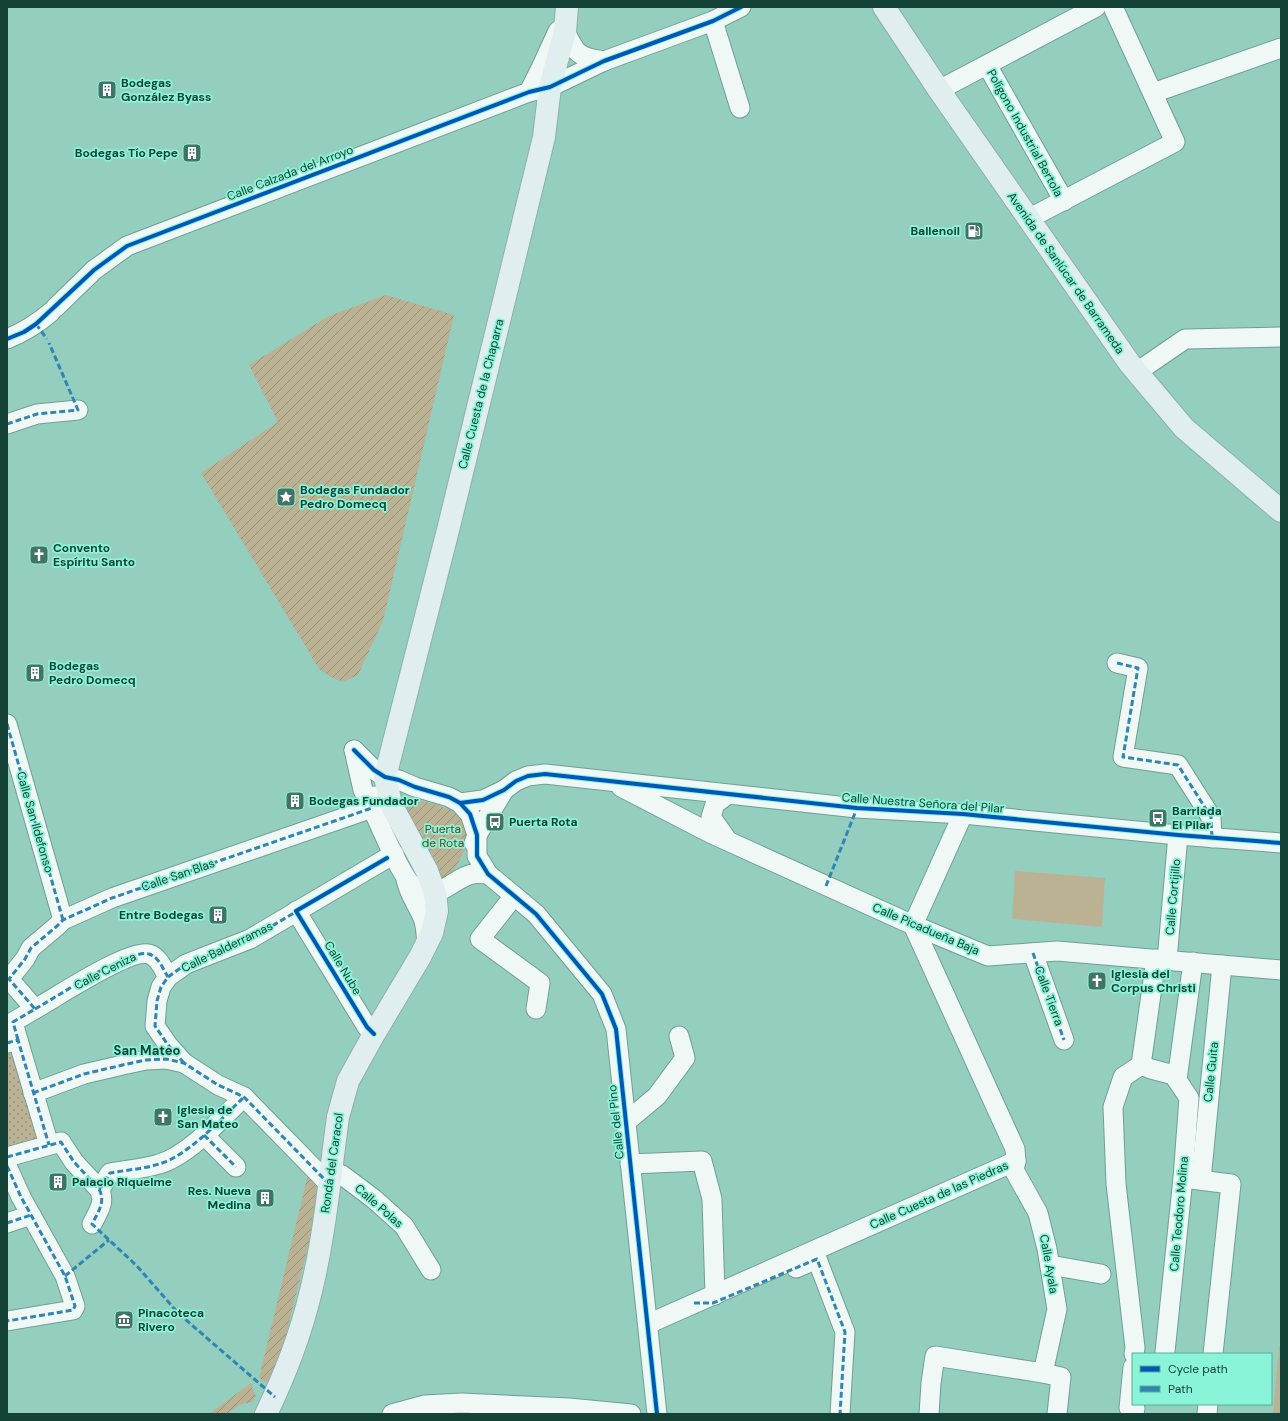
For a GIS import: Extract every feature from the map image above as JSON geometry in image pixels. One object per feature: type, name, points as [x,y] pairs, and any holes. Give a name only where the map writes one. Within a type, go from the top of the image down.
[{"type":"main road","name":"Avenida de Sanlúcar de Barrameda","points":[[884,7],[1028,219],[1137,372],[1184,428],[1281,511]]},
{"type":"main road","name":"Calle Cuesta de la Chaparra","points":[[385,777],[448,530],[544,137],[550,87],[565,31],[567,8]]},
{"type":"main road","name":"Ronda del Caracol","points":[[261,1414],[270,1406],[289,1362],[311,1292],[318,1260],[338,1117],[348,1081],[420,957],[429,938],[437,910],[435,893],[427,871],[391,804],[385,777]]},
{"type":"street","name":"Calle Calzada del Arroyo","points":[[7,339],[24,332],[36,324],[53,310],[94,270],[127,246],[529,92],[550,87],[604,61],[713,21],[741,7]]},
{"type":"street","name":"Polígono Industrial Bertola","points":[[939,90],[1096,7]]},
{"type":"street","name":"Polígono Industrial Bertola","points":[[1028,219],[1175,142],[1113,7]]},
{"type":"street","name":"Calle Cuesta de la Chaparra","points":[[529,92],[567,8]]},
{"type":"street","points":[[713,21],[740,108]]},
{"type":"street","points":[[565,31],[574,49],[587,58],[604,61]]},
{"type":"street","points":[[1153,93],[1281,48]]},
{"type":"street","name":"Polígono Industrial Bertola","points":[[987,64],[1064,201]]},
{"type":"street","points":[[1137,372],[1185,339],[1281,337]]},
{"type":"street","points":[[7,424],[37,414],[78,410]]},
{"type":"street","points":[[1117,664],[1138,668],[1123,757],[1178,765],[1210,816],[1212,838]]},
{"type":"street","name":"Calle San Ildefonso","points":[[7,724],[63,920]]},
{"type":"street","points":[[477,835],[470,814],[460,803],[449,797],[415,787],[399,780],[385,777],[374,770],[354,750],[363,790],[394,854],[413,887],[423,892],[435,893],[447,889],[472,874],[488,874]]},
{"type":"street","name":"Calle Picadueña Baja","points":[[460,803],[483,800],[504,790],[516,781],[528,776],[545,774],[612,783],[710,833],[913,925],[988,956],[1057,951],[1281,970]]},
{"type":"street","points":[[372,808],[375,792],[385,777]]},
{"type":"street","name":"Calle Nuestra Señora del Pilar","points":[[612,783],[857,808],[963,814],[1178,835],[1281,843]]},
{"type":"street","points":[[395,812],[404,798],[415,787]]},
{"type":"street","points":[[429,938],[460,880],[477,835],[504,790]]},
{"type":"street","name":"Calle Picadueña Baja","points":[[727,795],[715,804],[710,817],[728,841]]},
{"type":"street","name":"Calle San Blas","points":[[34,1009],[9,979],[25,960],[31,948],[63,920],[112,898],[372,808]]},
{"type":"street","points":[[913,925],[963,814]]},
{"type":"street","name":"Calle del Pino","points":[[477,835],[477,856],[488,874],[536,914],[602,994],[616,1029],[657,1414]]},
{"type":"street","name":"Calle Cortijillo","points":[[1140,1065],[1161,959],[1178,835]]},
{"type":"street","name":"Calle Balderramas","points":[[184,1062],[155,1026],[157,1001],[161,987],[168,977],[186,964],[250,938],[394,854]]},
{"type":"street","points":[[406,877],[410,893],[423,919],[429,938]]},
{"type":"street","points":[[514,896],[480,939],[540,983],[536,1009]]},
{"type":"street","name":"Calle Nube","points":[[296,911],[367,1027],[374,1034]]},
{"type":"street","name":"Calle Cuesta de las Piedras","points":[[648,1324],[1016,1161],[1015,1149],[913,925]]},
{"type":"street","name":"Calle Ceniza","points":[[12,1042],[13,1022],[119,961],[141,953],[148,954],[154,956],[159,961],[168,977]]},
{"type":"street","name":"Calle Tierra","points":[[1033,953],[1064,1040]]},
{"type":"street","points":[[1177,1080],[1193,962]]},
{"type":"street","name":"Calle Guita","points":[[1192,1179],[1222,965]]},
{"type":"street","points":[[626,1122],[657,1096],[685,1058],[679,1036]]},
{"type":"street","points":[[12,1042],[33,1093],[49,1145]]},
{"type":"street","points":[[33,1093],[84,1074],[146,1060],[166,1059],[184,1062],[218,1085],[244,1097],[330,1178]]},
{"type":"street","points":[[1135,1351],[1116,1184],[1113,1107],[1123,1077],[1140,1065],[1174,1076],[1177,1080]]},
{"type":"street","name":"Calle Teodoro Molina","points":[[1135,1351],[1171,1353],[1192,1179],[1189,1098],[1177,1080]]},
{"type":"street","points":[[99,1189],[110,1173],[159,1164],[175,1157],[204,1135],[244,1097]]},
{"type":"street","points":[[204,1135],[236,1167]]},
{"type":"street","points":[[7,1158],[61,1142],[74,1162],[102,1194],[102,1205],[92,1224]]},
{"type":"street","points":[[630,1164],[702,1161],[712,1199],[714,1295]]},
{"type":"street","name":"Calle Ayala","points":[[1016,1161],[1014,1170],[1038,1213],[1050,1265],[1056,1310],[1042,1373]]},
{"type":"street","points":[[7,1166],[31,1215],[65,1276],[74,1306],[73,1310],[7,1321]]},
{"type":"street","name":"Calle Polas","points":[[330,1178],[342,1175],[374,1199],[404,1226],[430,1270]]},
{"type":"street","points":[[1192,1179],[1231,1184],[1213,1353]]},
{"type":"street","points":[[7,1223],[31,1215]]},
{"type":"street","points":[[694,1304],[713,1303],[817,1259],[845,1332],[840,1414]]},
{"type":"street","points":[[1050,1265],[1102,1274]]},
{"type":"street","points":[[929,1414],[931,1383],[936,1356],[1061,1377],[1057,1414]]},
{"type":"street","points":[[1132,1377],[1129,1408],[1135,1408],[1134,1414]]},
{"type":"street","points":[[392,1414],[425,1405],[462,1403],[569,1408],[631,1414]]},
{"type":"green space","points":[[386,295],[454,315],[383,621],[358,675],[343,682],[331,677],[319,669],[201,473],[278,422],[249,365],[329,316]]},
{"type":"green space","name":"Puerta de Rota","points":[[418,800],[454,812],[461,817],[469,832],[467,846],[450,878],[440,882],[404,812],[409,805]]},
{"type":"green space","points":[[1015,871],[1105,878],[1102,927],[1012,919]]},
{"type":"green space","points":[[16,1048],[44,1143],[7,1152],[7,1051]]},
{"type":"green space","points":[[309,1170],[317,1180],[317,1190],[308,1247],[286,1335],[270,1381],[265,1382],[259,1378]]},
{"type":"green space","points":[[1279,1346],[1281,1346],[1281,1414],[1273,1414]]},
{"type":"green space","points":[[251,1383],[253,1384],[252,1388],[256,1396],[252,1402],[239,1405],[227,1414],[209,1414]]},
{"type":"marked path","points":[[36,324],[47,339]]},
{"type":"marked path","points":[[7,424],[37,414],[78,410],[49,343]]},
{"type":"marked path","points":[[1117,663],[1138,668],[1123,757],[1178,765],[1211,817],[1212,838]]},
{"type":"marked path","points":[[7,724],[63,920]]},
{"type":"marked path","points":[[18,1040],[13,1022],[35,1009],[9,979],[25,959],[31,948],[63,920],[112,898],[372,808]]},
{"type":"marked path","points":[[826,886],[857,808]]},
{"type":"marked path","points":[[184,1063],[168,1045],[155,1026],[157,1001],[161,987],[168,977],[186,964],[250,939],[299,910]]},
{"type":"marked path","points":[[1033,953],[1064,1040]]},
{"type":"marked path","points":[[35,1009],[92,975],[139,954],[149,954],[155,958],[168,977]]},
{"type":"marked path","points":[[7,1043],[18,1040],[49,1145]]},
{"type":"marked path","points":[[33,1093],[84,1074],[146,1060],[166,1059],[184,1063],[218,1085],[244,1097],[329,1184]]},
{"type":"marked path","points":[[99,1189],[110,1173],[153,1166],[170,1160],[193,1145],[244,1097]]},
{"type":"marked path","points":[[204,1135],[236,1167]]},
{"type":"marked path","points":[[7,1157],[61,1142],[74,1162],[99,1189],[101,1194],[102,1198],[99,1211],[92,1224],[137,1266],[178,1313],[275,1397]]},
{"type":"marked path","points":[[7,1166],[21,1197],[65,1276],[75,1306],[73,1310],[7,1321]]},
{"type":"marked path","points":[[7,1223],[31,1215]]},
{"type":"marked path","points":[[65,1276],[109,1240]]},
{"type":"marked path","points":[[694,1303],[713,1303],[817,1259],[845,1332],[840,1414]]},
{"type":"cycle path","points":[[7,339],[24,332],[36,324],[94,270],[127,246],[529,92],[550,87],[604,61],[713,21],[741,7]]},
{"type":"cycle path","points":[[354,750],[374,770],[385,777],[399,780],[415,787],[449,797],[460,803],[470,814],[477,835],[477,856],[488,874],[536,914],[602,994],[616,1029],[657,1414]]},
{"type":"cycle path","points":[[460,803],[483,800],[504,790],[516,781],[528,776],[545,774],[857,808],[963,814],[1178,835],[1281,843]]},
{"type":"cycle path","points":[[374,1034],[367,1027],[296,911],[387,858]]},
{"type":"place","name":"Bodegas González Byass","points":[[107,90]]},
{"type":"place","name":"Bodegas Tío Pepe","points":[[192,153]]},
{"type":"place","name":"Ballenoil","points":[[974,231]]},
{"type":"place","name":"Bodegas Fundador Pedro Domecq","points":[[286,497]]},
{"type":"place","name":"Convento Espíritu Santo","points":[[39,555]]},
{"type":"place","name":"Bodegas Pedro Domecq","points":[[35,673]]},
{"type":"place","name":"Bodegas Fundador","points":[[295,801]]},
{"type":"place","name":"Barriada El Pilar","points":[[1158,818]]},
{"type":"place","name":"Puerta Rota","points":[[495,822]]},
{"type":"place","name":"Entre Bodegas","points":[[218,915]]},
{"type":"place","name":"Iglesia del Corpus Christi","points":[[1097,981]]},
{"type":"place","name":"Iglesia de San Mateo","points":[[163,1117]]},
{"type":"place","name":"Palacio Riquelme","points":[[58,1182]]},
{"type":"place","name":"Res. Nueva Medina","points":[[265,1198]]},
{"type":"place","name":"Pinacoteca Rivero","points":[[124,1320]]},
{"type":"district","name":"San Mateo","points":[[147,1050]]}]
